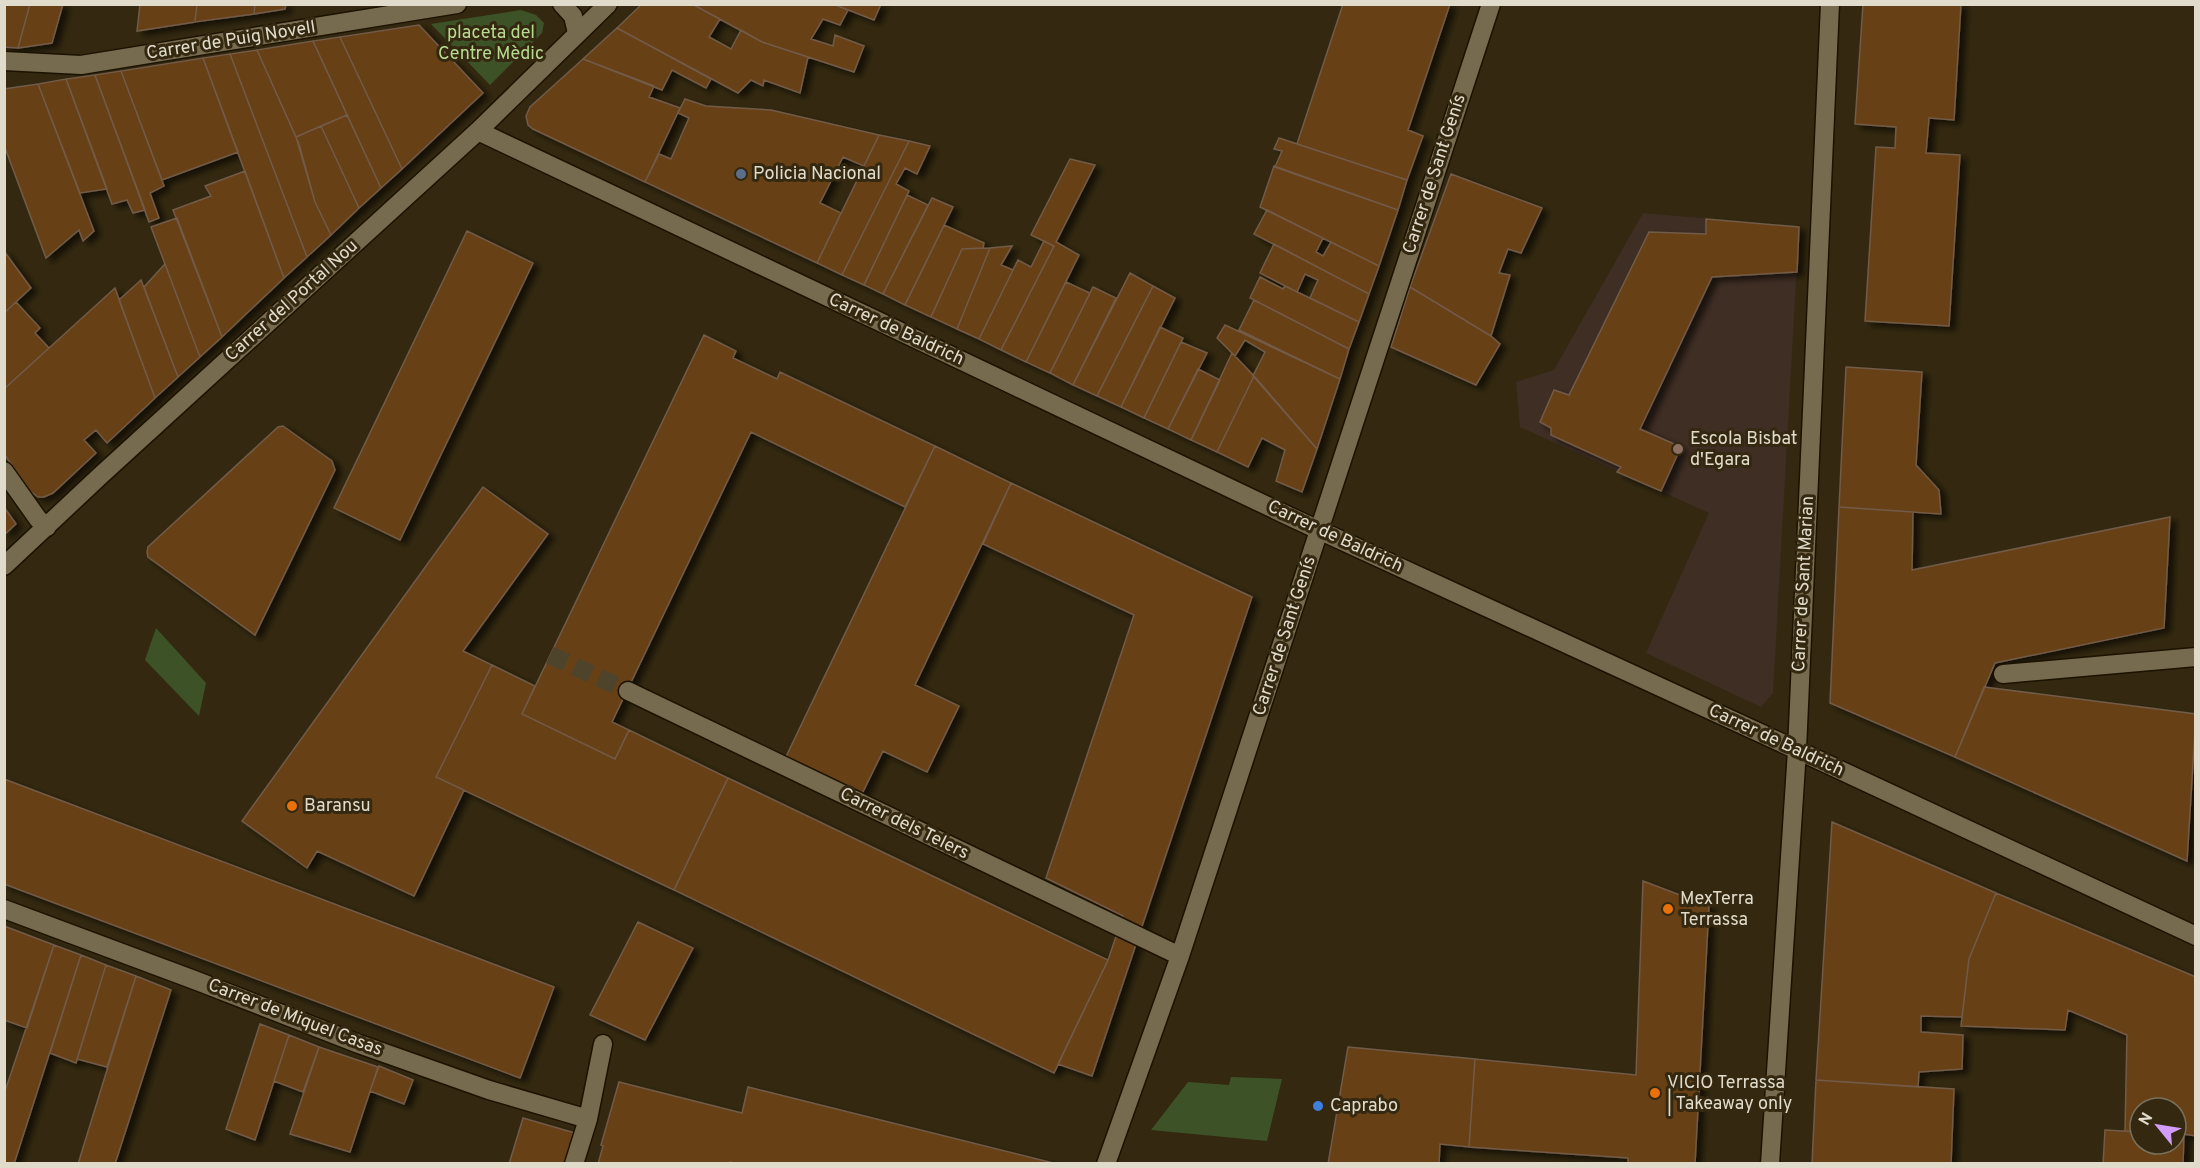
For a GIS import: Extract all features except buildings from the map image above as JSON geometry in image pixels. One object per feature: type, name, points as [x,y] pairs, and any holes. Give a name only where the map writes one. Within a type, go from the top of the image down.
[{"type":"street","name":"Carrer de Puig Novell","points":[[4,61],[81,64],[457,4]]},
{"type":"street","points":[[562,4],[573,16],[577,33]]},
{"type":"street","name":"Carrer del Portal Nou","points":[[4,566],[478,131],[608,4]]},
{"type":"street","name":"Carrer de Sant Genís","points":[[1106,1164],[1180,956],[1491,4]]},
{"type":"street","name":"Carrer de Sant Marian","points":[[1770,1164],[1797,750],[1830,4]]},
{"type":"street","name":"Carrer de Baldrich","points":[[478,131],[1319,530],[2196,936]]},
{"type":"street","points":[[4,471],[38,519],[47,526]]},
{"type":"street","points":[[2003,674],[2196,657]]},
{"type":"street","name":"Carrer dels Telers","points":[[628,691],[1180,956]]},
{"type":"street","name":"Carrer de Miquel Casas","points":[[4,909],[380,1052],[489,1090],[588,1119]]},
{"type":"street","points":[[574,1164],[588,1119],[603,1044]]},
{"type":"shaded area","name":"Escola Bisbat d'Egara","points":[[1643,213],[1799,227],[1773,693],[1761,707],[1646,653],[1709,513],[1520,427],[1516,382],[1554,370]]},
{"type":"green space","name":"placeta del Centre Mèdic","points":[[521,10],[536,15],[544,23],[542,33],[490,85],[431,24]]},
{"type":"green space","points":[[156,628],[206,683],[199,716],[145,660]]},
{"type":"green space","points":[[1231,1077],[1282,1079],[1267,1141],[1151,1130],[1188,1082],[1229,1085]]},
{"type":"tunnel","points":[[550,655],[628,691]]},
{"type":"place","name":"Policia Nacional","points":[[741,174]]},
{"type":"place","name":"Escola Bisbat d'Egara","points":[[1678,449]]},
{"type":"place","name":"Baransu","points":[[292,806]]},
{"type":"place","name":"MexTerra Terrassa","points":[[1668,909]]},
{"type":"place","name":"VICIO Terrassa | Takeaway only","points":[[1655,1093]]},
{"type":"place","name":"Caprabo","points":[[1318,1106]]}]
